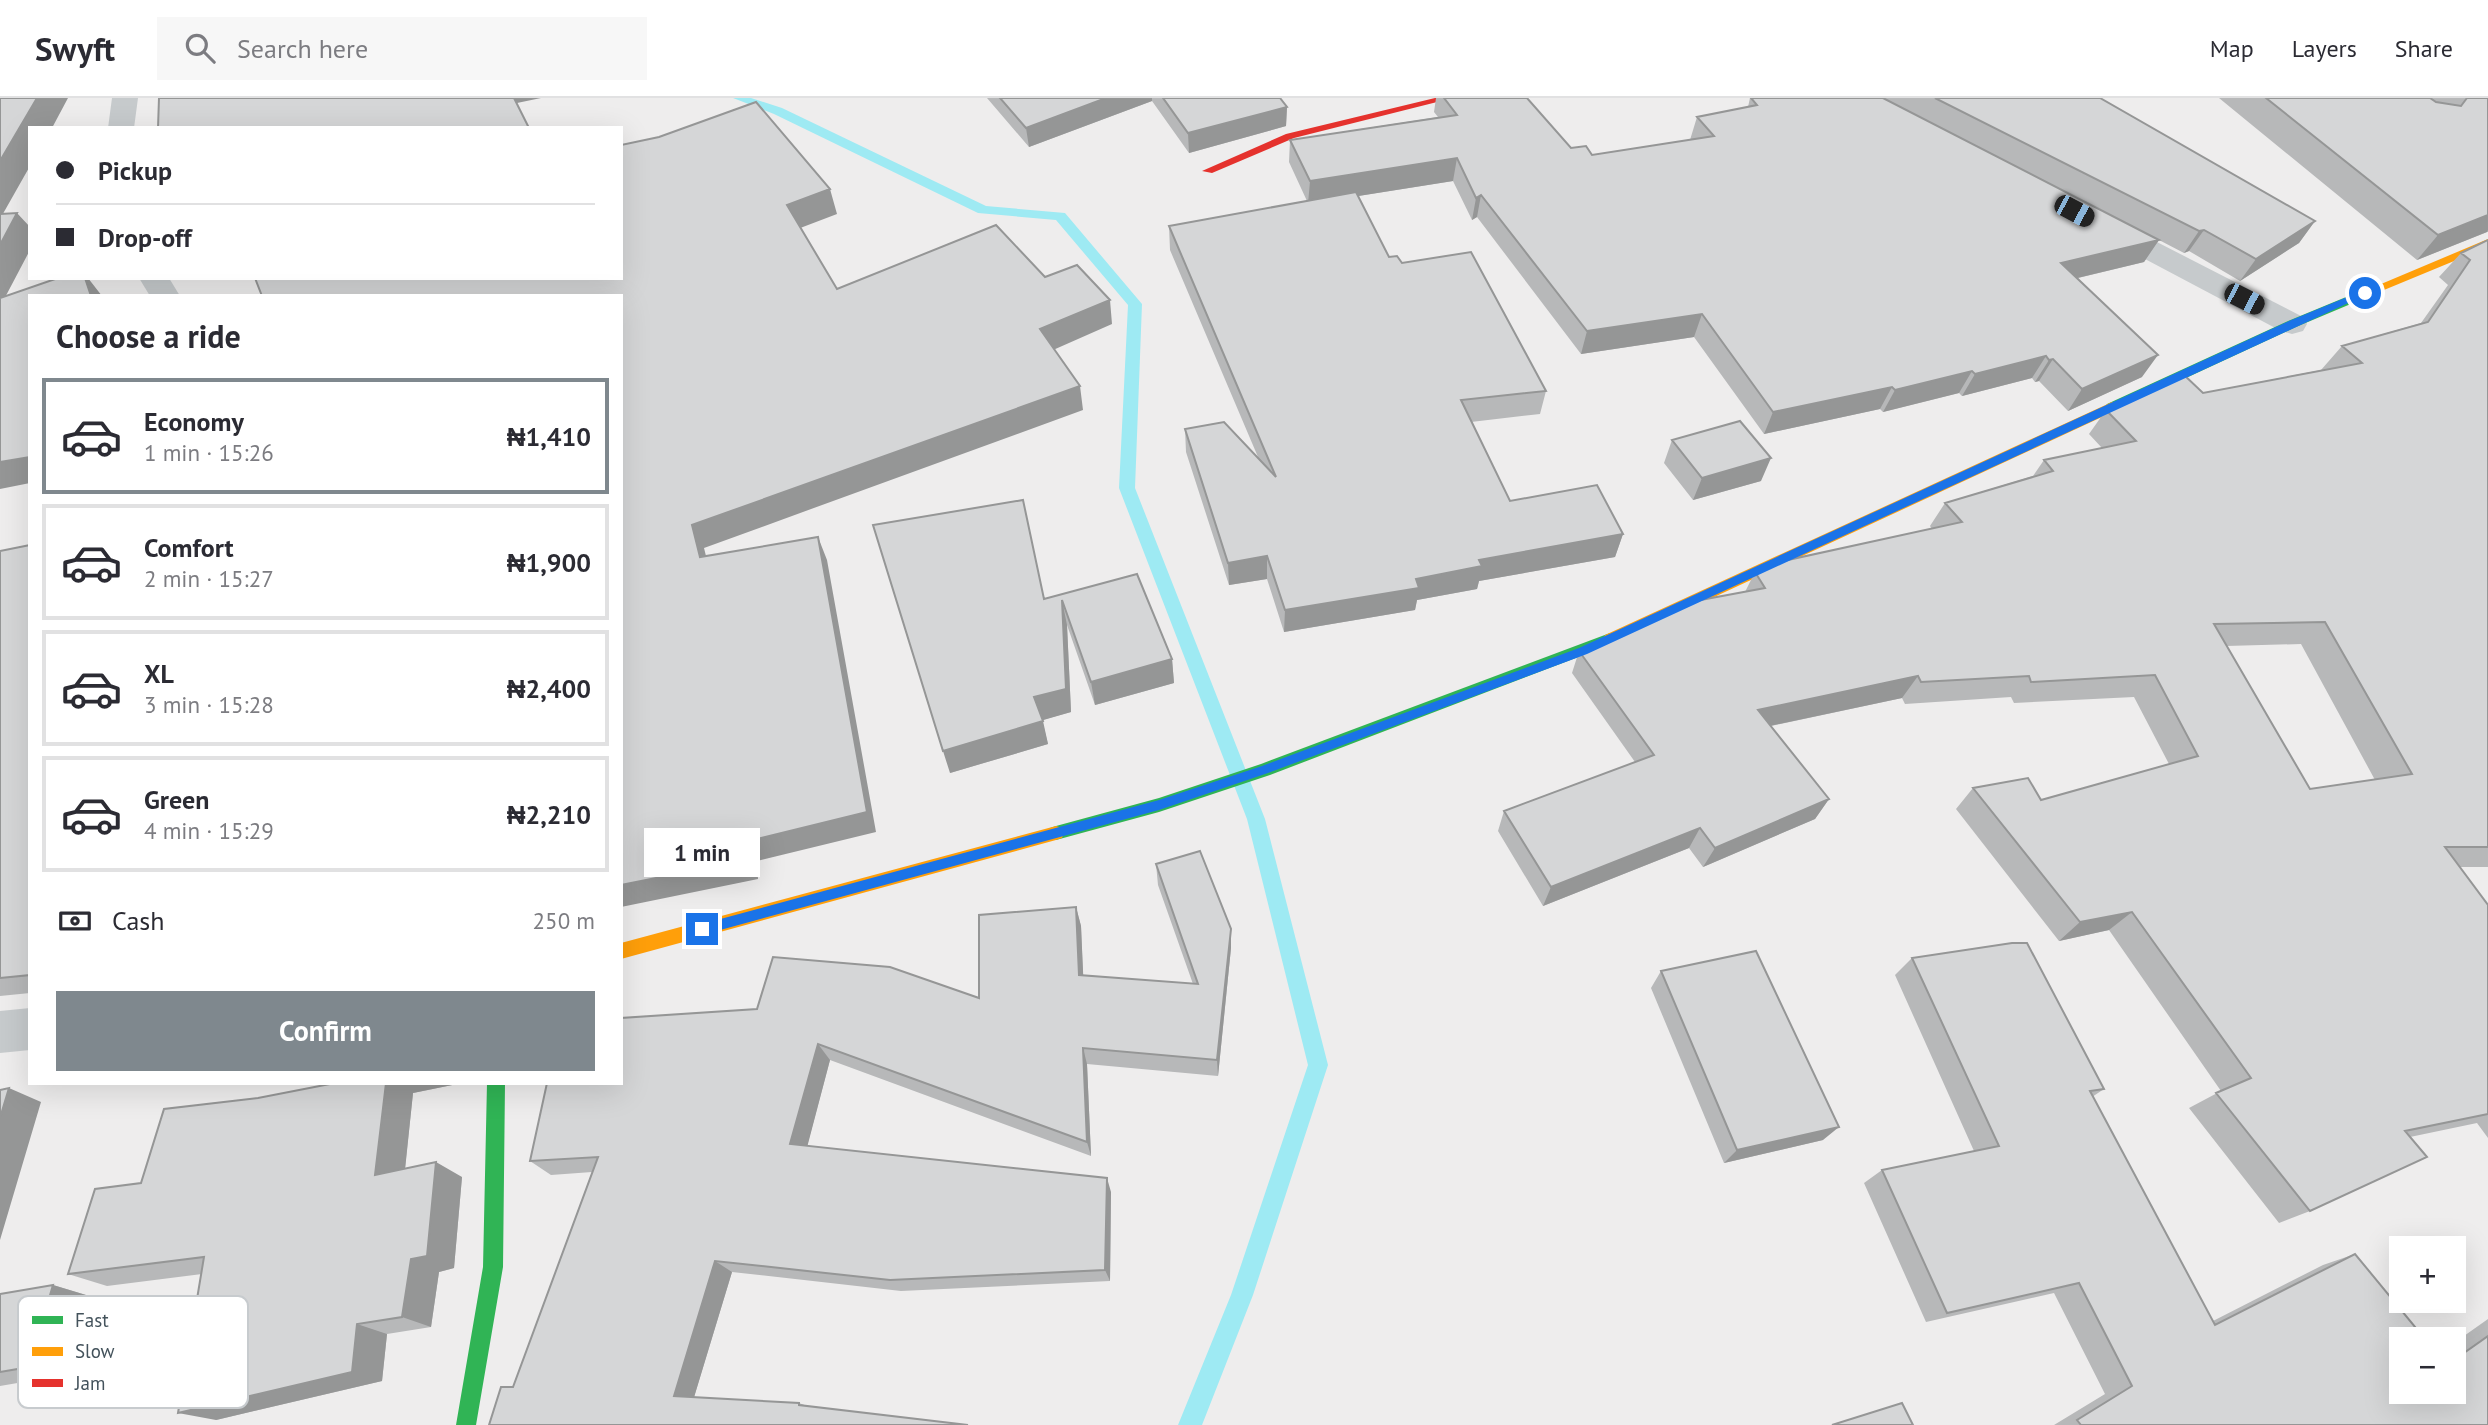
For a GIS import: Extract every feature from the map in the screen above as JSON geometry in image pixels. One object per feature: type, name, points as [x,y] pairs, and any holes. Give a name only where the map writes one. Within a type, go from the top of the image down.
[{"type":"street","points":[[121,126],[125,98]]},
{"type":"street","points":[[1208,171],[1290,136],[1448,98]]},
{"type":"street","points":[[2087,217],[2292,324]]},
{"type":"street","points":[[623,950],[1159,805],[1264,770],[1583,651],[2292,324],[2488,243]]},
{"type":"street","points":[[0,1032],[28,1029]]},
{"type":"street","points":[[466,1425],[493,1267],[496,1085]]},
{"type":"building","points":[[0,98],[37,98],[0,161]]},
{"type":"building","points":[[159,98],[514,98],[528,126],[158,126]]},
{"type":"building","points":[[1000,98],[1106,98],[1026,128]]},
{"type":"building","points":[[1163,98],[1280,98],[1287,107],[1188,133]]},
{"type":"building","points":[[1444,98],[1527,98],[1571,148],[1586,146],[1592,155],[1714,136],[1697,117],[1757,105],[1751,98],[1883,98],[2159,240],[2061,263],[2158,355],[2082,389],[2053,359],[2049,360],[2046,356],[1975,374],[1972,371],[1895,390],[1892,387],[1773,412],[1702,314],[1587,331],[1481,195],[1476,198],[1457,158],[1310,181],[1290,140],[1457,115]]},
{"type":"building","points":[[1935,98],[2100,98],[2315,221],[2256,259],[2204,230],[2199,231]]},
{"type":"building","points":[[2266,98],[2430,98],[2436,102],[2461,106],[2467,98],[2488,98],[2488,215],[2438,235]]},
{"type":"building","points":[[756,102],[830,189],[787,205],[837,289],[996,225],[1045,277],[1077,265],[1110,300],[1040,329],[1080,386],[692,525],[700,557],[818,537],[867,812],[745,842],[746,860],[623,885],[623,294],[261,294],[256,280],[623,280],[623,145],[659,137]]},
{"type":"building","points":[[1356,192],[1389,257],[1397,256],[1402,263],[1471,252],[1546,391],[1461,400],[1510,501],[1597,485],[1623,534],[1479,560],[1482,566],[1416,579],[1419,588],[1285,610],[1267,556],[1228,563],[1185,429],[1224,422],[1276,477],[1169,226]]},
{"type":"building","points":[[17,213],[0,245],[0,214]]},
{"type":"building","points":[[2488,240],[2488,847],[2445,847],[2488,905],[2488,1114],[2405,1131],[2427,1157],[2310,1211],[2216,1093],[2251,1078],[2132,912],[2080,922],[1973,788],[2028,778],[2041,800],[2198,756],[2155,675],[2031,682],[2029,676],[1921,682],[1918,676],[1758,710],[1829,799],[1715,848],[1700,828],[1551,887],[1504,811],[1654,755],[1579,651],[1690,602],[1765,588],[1755,572],[1774,563],[1962,522],[1945,503],[2053,471],[2044,460],[2136,441],[2106,410],[2183,374],[2203,393],[2362,363],[2342,346],[2428,322],[2470,260],[2461,253]],"holes":[[[2325,622],[2412,774],[2310,789],[2214,624]]]},
{"type":"building","points":[[52,280],[86,280],[90,294],[28,294],[28,457],[0,462],[0,298]]},
{"type":"building","points":[[1740,421],[1771,458],[1702,478],[1672,440]]},
{"type":"building","points":[[1023,500],[1044,599],[1137,574],[1172,659],[1091,682],[1062,600],[1066,689],[1034,697],[1043,721],[943,751],[873,525]]},
{"type":"building","points":[[28,545],[28,975],[0,978],[0,551]]},
{"type":"building","points":[[1200,851],[1231,929],[1217,1060],[1083,1048],[1087,1142],[818,1044],[790,1144],[1107,1178],[1105,1270],[890,1280],[715,1261],[674,1396],[799,1403],[968,1425],[489,1425],[501,1387],[513,1387],[598,1157],[530,1161],[547,1085],[623,1085],[623,1018],[757,1009],[773,957],[890,967],[979,998],[979,915],[1076,907],[1079,975],[1198,984],[1156,864]]},
{"type":"building","points":[[2027,943],[2104,1089],[2090,1091],[2215,1325],[2355,1254],[2389,1295],[2389,1313],[2404,1313],[2415,1327],[2389,1327],[2389,1404],[2466,1404],[2466,1352],[2488,1336],[2488,1425],[2081,1425],[2077,1420],[2132,1386],[2079,1283],[1947,1313],[1882,1170],[1999,1146],[1912,958]]},
{"type":"building","points":[[1756,951],[1839,1127],[1737,1150],[1661,971]]},
{"type":"building","points":[[325,1085],[386,1085],[375,1175],[436,1162],[427,1256],[411,1259],[402,1317],[357,1324],[352,1372],[248,1397],[248,1296],[198,1296],[204,1257],[68,1274],[95,1189],[141,1183],[164,1109],[258,1098]]},
{"type":"building","points":[[9,1088],[0,1118],[0,1090]]},
{"type":"building","points":[[53,1285],[50,1296],[18,1296],[18,1369],[0,1372],[0,1294]]},
{"type":"building","points":[[1902,1403],[1913,1425],[1832,1425]]},
{"type":"building","points":[[179,1408],[199,1408],[178,1413]]},
{"type":"waterway","points":[[739,98],[778,111],[983,210],[1060,216],[1135,304],[1127,488],[1256,819],[1318,1065],[1242,1295],[1190,1425]]},
{"type":"traffic: fast","points":[[2112,407],[2292,324],[2380,287]]},
{"type":"traffic: fast","points":[[1056,833],[1159,805],[1264,770],[1610,639]]},
{"type":"traffic: fast","points":[[466,1425],[493,1267],[496,1085]]},
{"type":"traffic: slow","points":[[2380,287],[2488,243]]},
{"type":"traffic: slow","points":[[1610,639],[2112,407]]},
{"type":"traffic: slow","points":[[623,950],[1056,833]]},
{"type":"traffic: jam","points":[[1208,171],[1290,136],[1448,98]]},
{"type":"route","points":[[702,929],[1159,805],[1264,770],[1583,651],[2292,324],[2365,293]]}]
